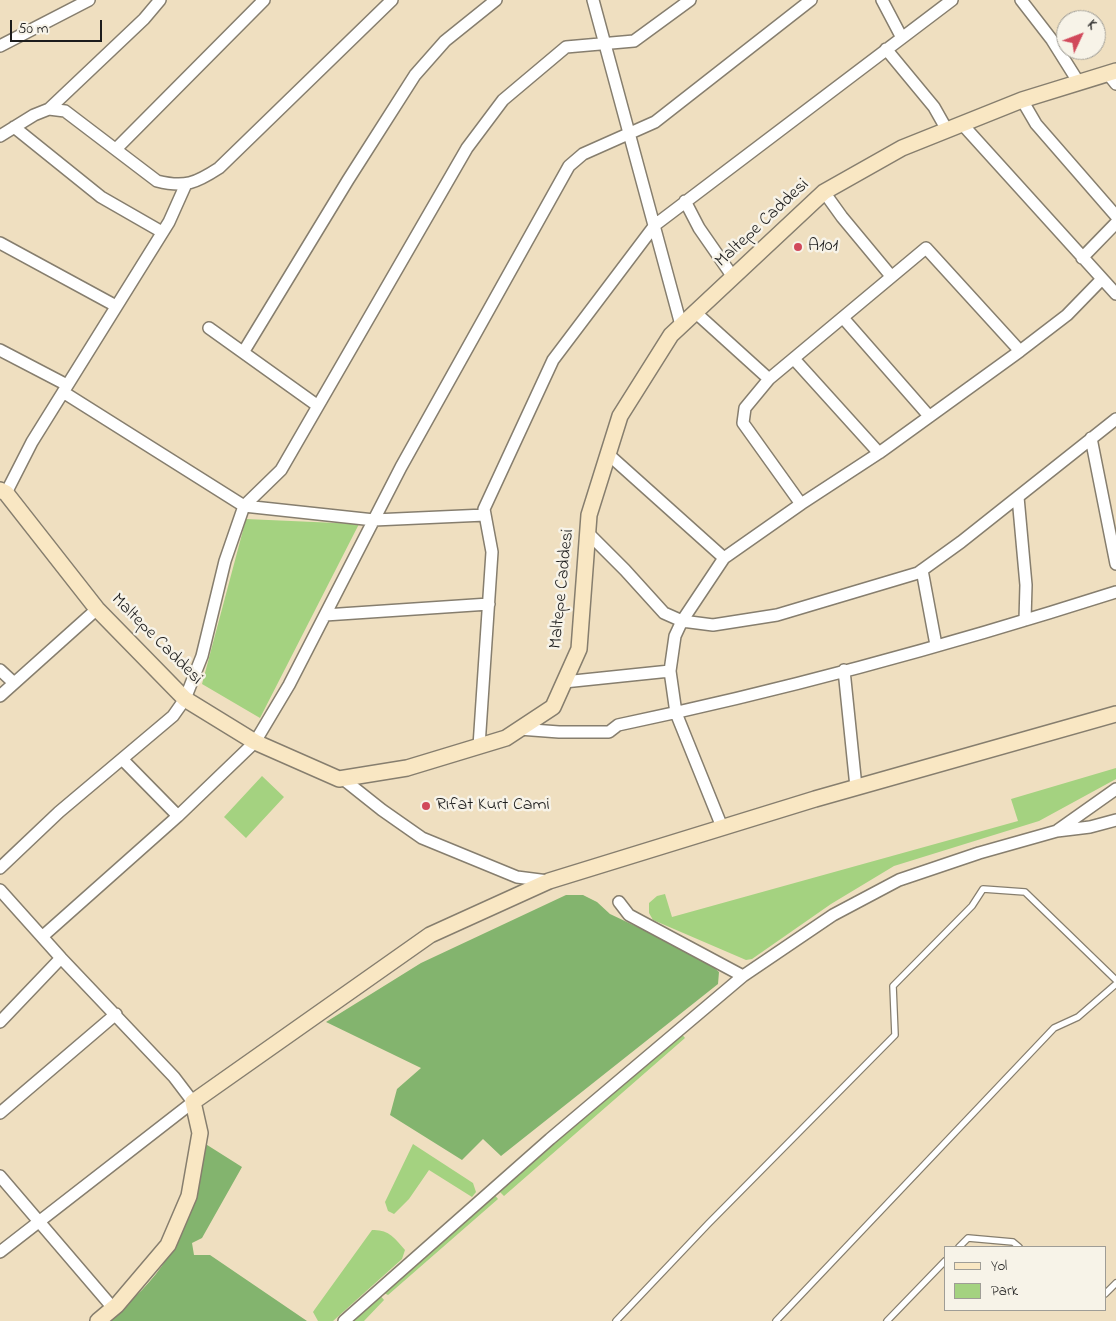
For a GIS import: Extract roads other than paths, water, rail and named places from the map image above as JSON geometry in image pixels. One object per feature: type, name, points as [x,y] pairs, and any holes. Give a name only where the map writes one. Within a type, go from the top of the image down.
[{"type":"street","points":[[0,46],[89,0]]},
{"type":"street","points":[[0,136],[34,115],[49,109],[144,19],[160,0]]},
{"type":"street","points":[[117,148],[264,0]]},
{"type":"street","points":[[49,109],[65,111],[117,148],[158,181],[175,186],[198,182],[219,168],[392,0]]},
{"type":"street","points":[[244,351],[348,180],[415,75],[445,41],[496,0]]},
{"type":"street","points":[[593,0],[606,43],[628,135],[655,224],[682,325]]},
{"type":"street","points":[[0,868],[59,812],[173,716],[185,698],[202,656],[225,560],[244,506],[280,470],[466,148],[503,100],[566,47],[634,41],[690,0]]},
{"type":"street","points":[[43,936],[178,816],[254,742],[289,685],[374,520],[507,274],[570,166],[584,154],[655,122],[812,0]]},
{"type":"street","points":[[882,0],[902,38]]},
{"type":"street","points":[[479,746],[492,552],[484,509],[553,360],[655,224],[952,0]]},
{"type":"street","points":[[1021,0],[1052,40],[1079,83]]},
{"type":"street","points":[[886,50],[934,107],[947,130]]},
{"type":"street","name":"Maltepe Caddesi","points":[[3,491],[97,609],[185,698],[254,742],[339,779],[406,768],[506,738],[553,707],[578,649],[589,515],[620,416],[671,335],[824,192],[902,148],[1022,100],[1079,83],[1113,76]]},
{"type":"street","points":[[1022,100],[1036,124],[1116,216]]},
{"type":"street","points":[[962,124],[1116,294]]},
{"type":"street","points":[[14,127],[101,197],[162,232]]},
{"type":"street","points":[[3,491],[162,232],[186,184]]},
{"type":"street","points":[[824,192],[842,217],[891,276]]},
{"type":"street","points":[[685,201],[698,228],[733,277]]},
{"type":"street","points":[[1082,258],[1116,223]]},
{"type":"street","points":[[0,242],[116,306]]},
{"type":"street","points":[[801,504],[744,423],[744,408],[769,379],[926,248],[1020,351]]},
{"type":"street","points":[[722,827],[676,713],[670,672],[674,636],[682,620],[724,558],[801,504],[879,453],[1020,351],[1067,315],[1102,279]]},
{"type":"street","points":[[695,312],[769,379]]},
{"type":"street","points":[[844,318],[929,416]]},
{"type":"street","points":[[209,328],[244,351],[318,406]]},
{"type":"street","points":[[0,350],[65,388],[244,506],[374,520],[485,515]]},
{"type":"street","points":[[794,359],[879,453]]},
{"type":"street","points":[[588,533],[664,613],[682,620],[713,625],[777,614],[922,570],[1018,497],[1116,418]]},
{"type":"street","points":[[1091,438],[1116,564]]},
{"type":"street","points":[[608,454],[724,558]]},
{"type":"street","points":[[1018,497],[1026,585],[1025,620]]},
{"type":"street","points":[[922,570],[936,645]]},
{"type":"street","points":[[519,730],[609,732],[618,725],[676,713],[844,670],[1025,620],[1116,592]]},
{"type":"street","points":[[325,615],[489,604]]},
{"type":"street","points":[[0,696],[97,609]]},
{"type":"street","points":[[0,670],[14,683]]},
{"type":"street","points":[[844,670],[856,787]]},
{"type":"street","points":[[564,682],[670,672]]},
{"type":"street","points":[[0,1252],[38,1220],[194,1102],[430,935],[549,881],[856,787],[1116,714]]},
{"type":"street","points":[[122,758],[178,816]]},
{"type":"street","points":[[343,778],[382,810],[422,838],[517,877],[549,881]]},
{"type":"street","points":[[1057,830],[1116,789]]},
{"type":"street","points":[[344,1321],[550,1139],[743,976],[834,915],[899,880],[979,853],[1057,830],[1090,827],[1116,820]]},
{"type":"street","points":[[1,895],[43,936],[61,958],[116,1014],[174,1077],[194,1102],[200,1133],[189,1196],[168,1245],[113,1308],[98,1321]]},
{"type":"street","points":[[619,902],[629,915],[743,976]]},
{"type":"street","points":[[0,1022],[61,958]]},
{"type":"street","points":[[0,1113],[116,1014]]},
{"type":"street","points":[[0,1176],[113,1308]]},
{"type":"lane","points":[[616,1321],[708,1224],[895,1035],[893,986],[972,906],[983,889],[1025,892],[1116,982],[1078,1017],[1054,1028],[776,1321]]},
{"type":"lane","points":[[960,1246],[968,1238],[1013,1242],[1019,1246]]},
{"type":"lane","points":[[887,1321],[944,1262]]},
{"type":"lane","points":[[1106,1293],[1116,1283]]},
{"type":"place","name":"A101","points":[[798,247]]},
{"type":"place","name":"Rıfat Kurt Cami","points":[[426,806]]}]
